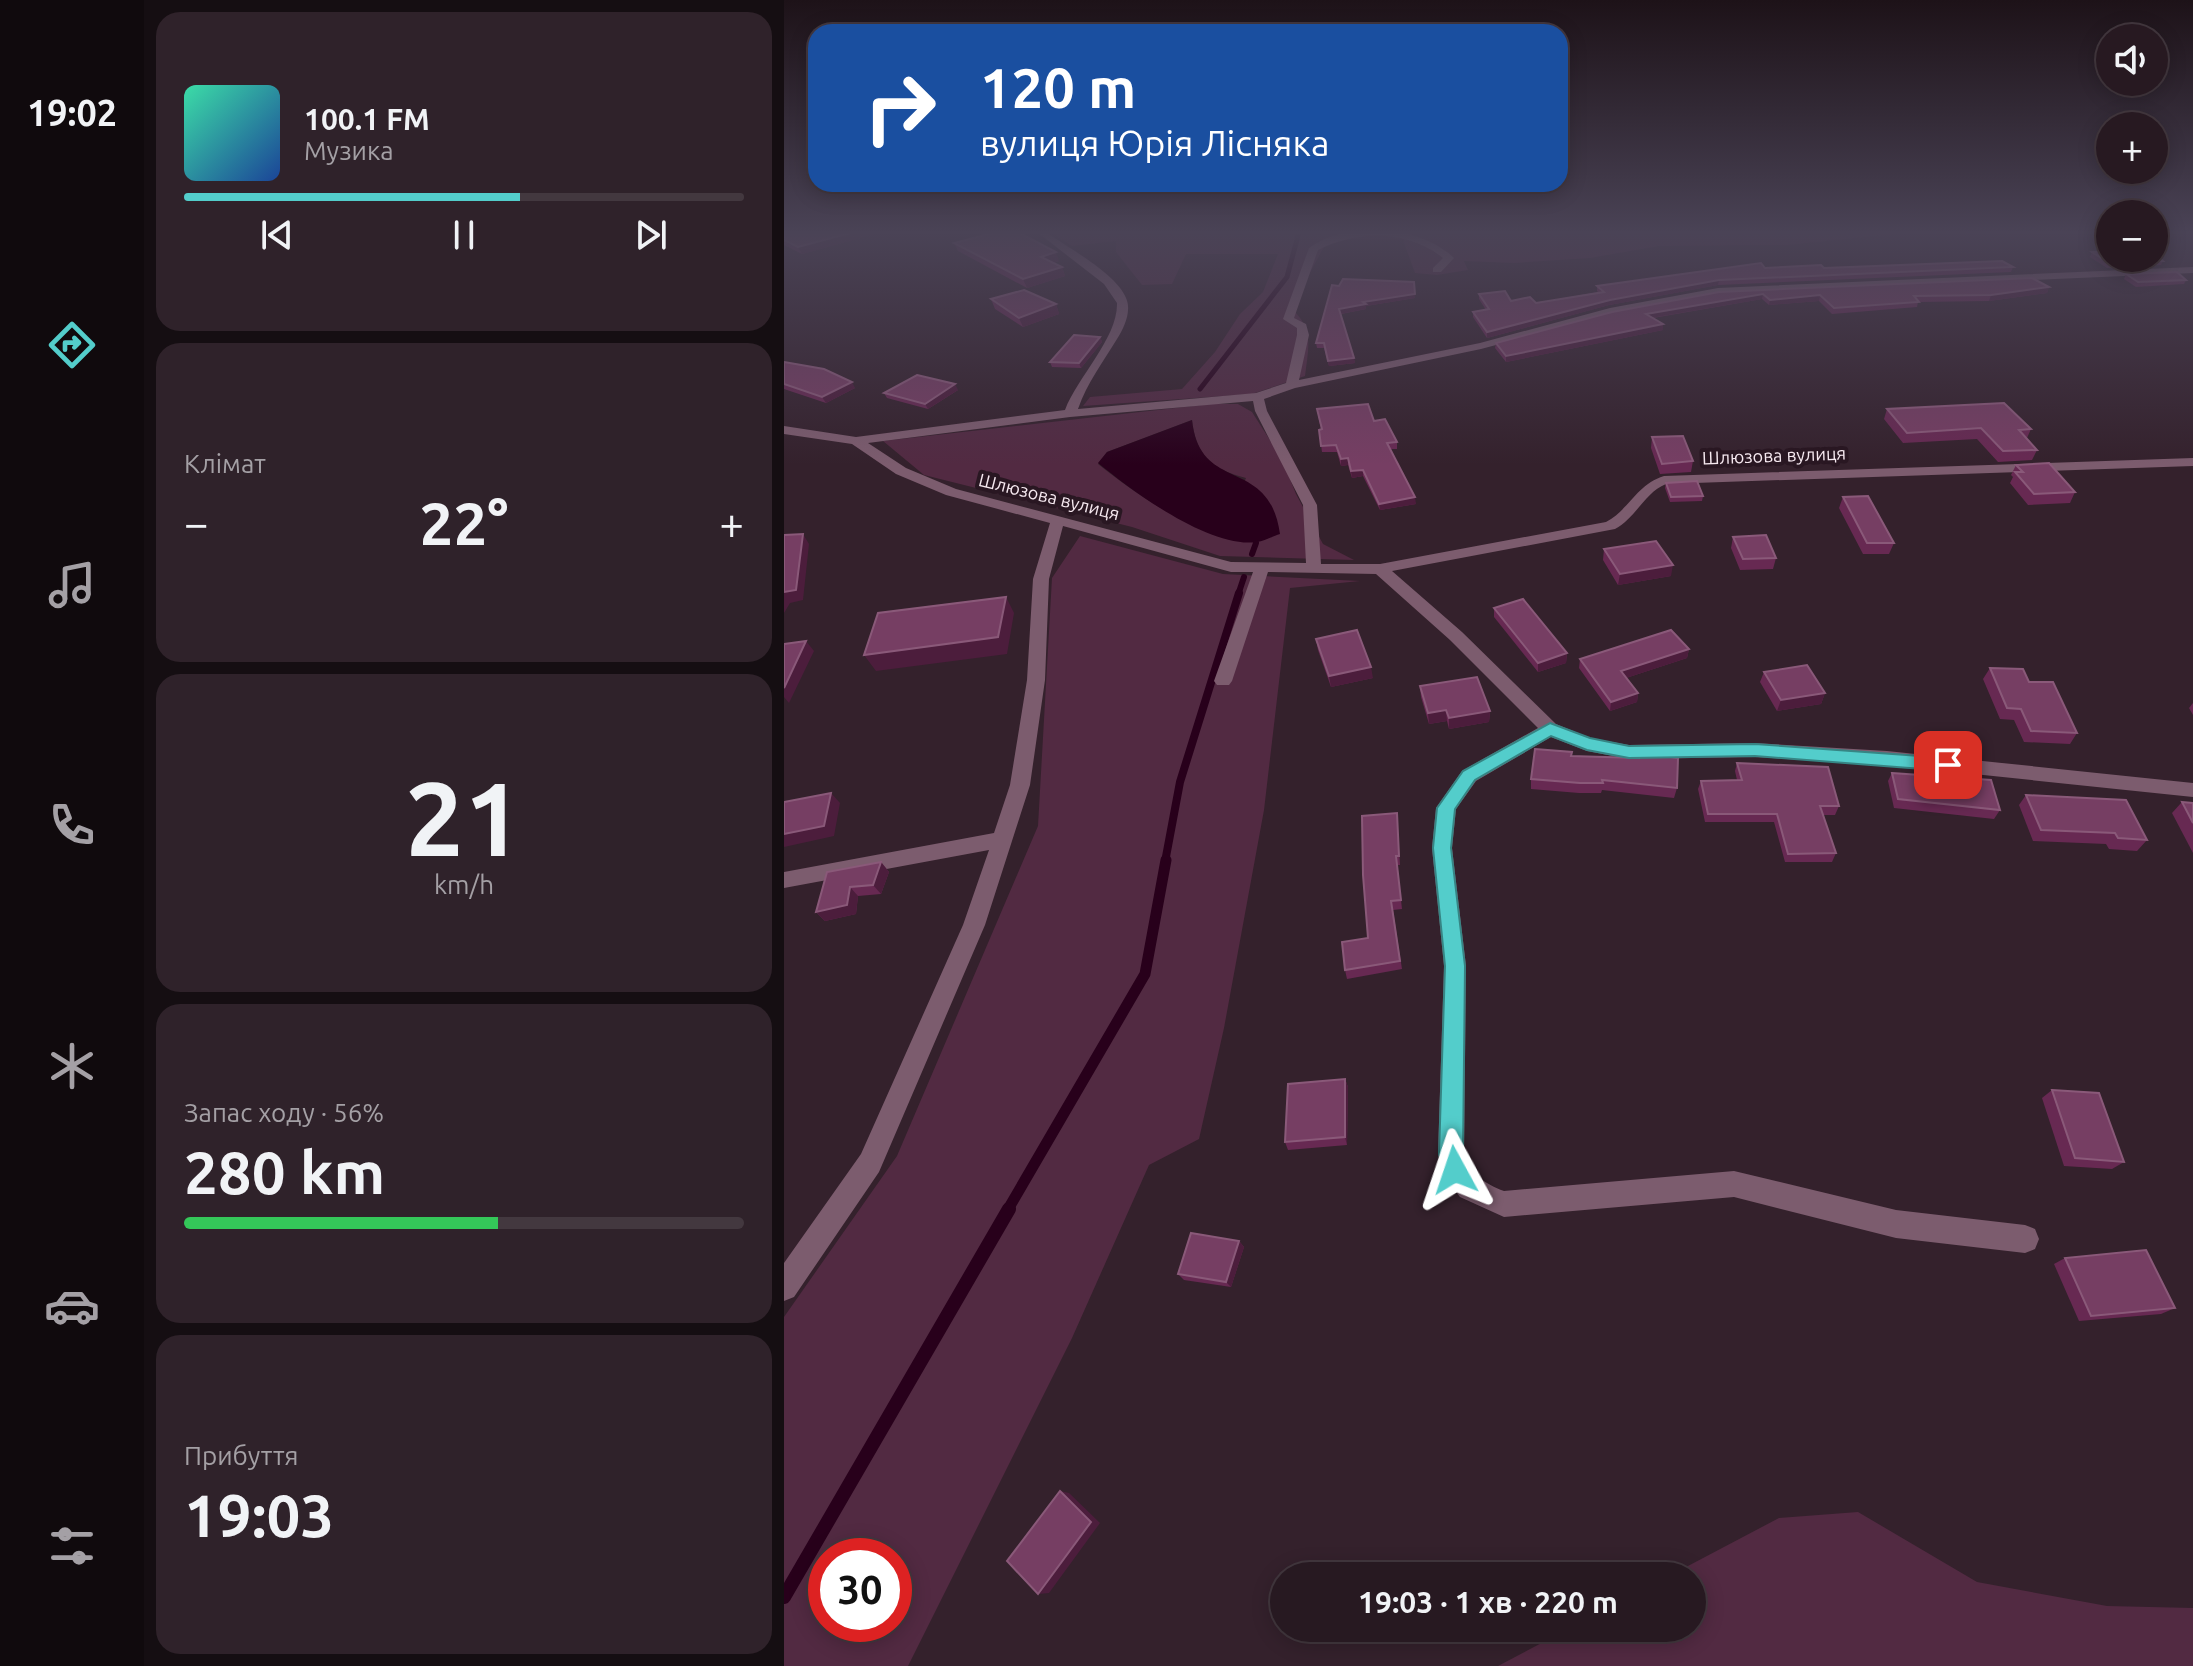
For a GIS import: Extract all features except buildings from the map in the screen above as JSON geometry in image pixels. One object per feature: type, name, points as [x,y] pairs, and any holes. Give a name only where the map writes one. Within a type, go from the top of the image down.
[{"type":"street","points":[[1070,413],[1077,390],[1093,362],[1114,337],[1122,310]]},
{"type":"street","points":[[1291,310],[1288,319],[1302,326],[1303,335],[1292,385]]},
{"type":"street","points":[[856,441],[1070,413],[1258,397],[1292,385],[1481,346],[1617,310]]},
{"type":"street","points":[[1258,397],[1261,411],[1310,505],[1315,542],[1314,568]]},
{"type":"street","name":"Шлюзова вулиця","points":[[784,430],[856,441],[901,471],[951,492],[1231,567],[1262,568],[1380,569],[1610,526],[1625,517],[1645,489],[1664,480],[2193,462]]},
{"type":"street","points":[[784,1287],[870,1163],[974,925],[1020,785],[1036,680],[1041,579],[1057,522]]},
{"type":"street","points":[[1223,681],[1262,568]]},
{"type":"street","points":[[1380,569],[1456,636],[1550,729],[1587,744],[1629,752],[1755,750],[1887,758],[2193,790]]},
{"type":"street","points":[[1550,729],[1469,776],[1446,808],[1442,848],[1455,966],[1451,1154],[1462,1183],[1481,1196],[1504,1204],[1734,1184],[1896,1224],[2025,1239]]},
{"type":"street","points":[[784,880],[1004,839]]},
{"type":"shaded area","points":[[1244,310],[1296,310],[1307,334],[1305,376],[1252,394],[1083,406],[1090,397],[1182,389],[1215,352]]},
{"type":"shaded area","points":[[1211,404],[1238,404],[1252,412],[1282,459],[1296,494],[1323,544],[1354,560],[1220,556],[1132,527],[924,475],[883,441]],"holes":[[[1192,420],[1197,443],[1208,459],[1224,470],[1246,478],[1221,537],[1156,505],[1098,464],[1107,452]]]},
{"type":"shaded area","points":[[1192,420],[1198,443],[1208,458],[1263,493],[1273,509],[1280,534],[1257,542],[1217,537],[1173,516],[1098,463],[1107,452]]},
{"type":"shaded area","points":[[1080,536],[1223,574],[1360,581],[1290,588],[1264,810],[1224,1028],[1199,1139],[1149,1165],[1072,1338],[908,1666],[784,1666],[784,1317],[897,1156],[1038,826],[1052,578]]},
{"type":"shaded area","points":[[1858,1512],[1977,1582],[2107,1606],[2193,1608],[2193,1666],[1498,1666],[1543,1642],[1706,1642],[1706,1562],[1696,1562],[1779,1518]]},
{"type":"waterway","points":[[1200,389],[1262,310]]},
{"type":"waterway","points":[[1252,554],[1256,543]]},
{"type":"waterway","points":[[1238,595],[1244,577]]},
{"type":"waterway","points":[[1165,862],[1180,782],[1239,593]]},
{"type":"waterway","points":[[1007,1211],[1145,974],[1166,860]]},
{"type":"waterway","points":[[784,1597],[1009,1209]]},
{"type":"route","points":[[1455,1170],[1451,1154],[1455,966],[1442,848],[1446,808],[1469,776],[1550,729],[1587,744],[1629,752],[1755,750],[1948,765]]}]
